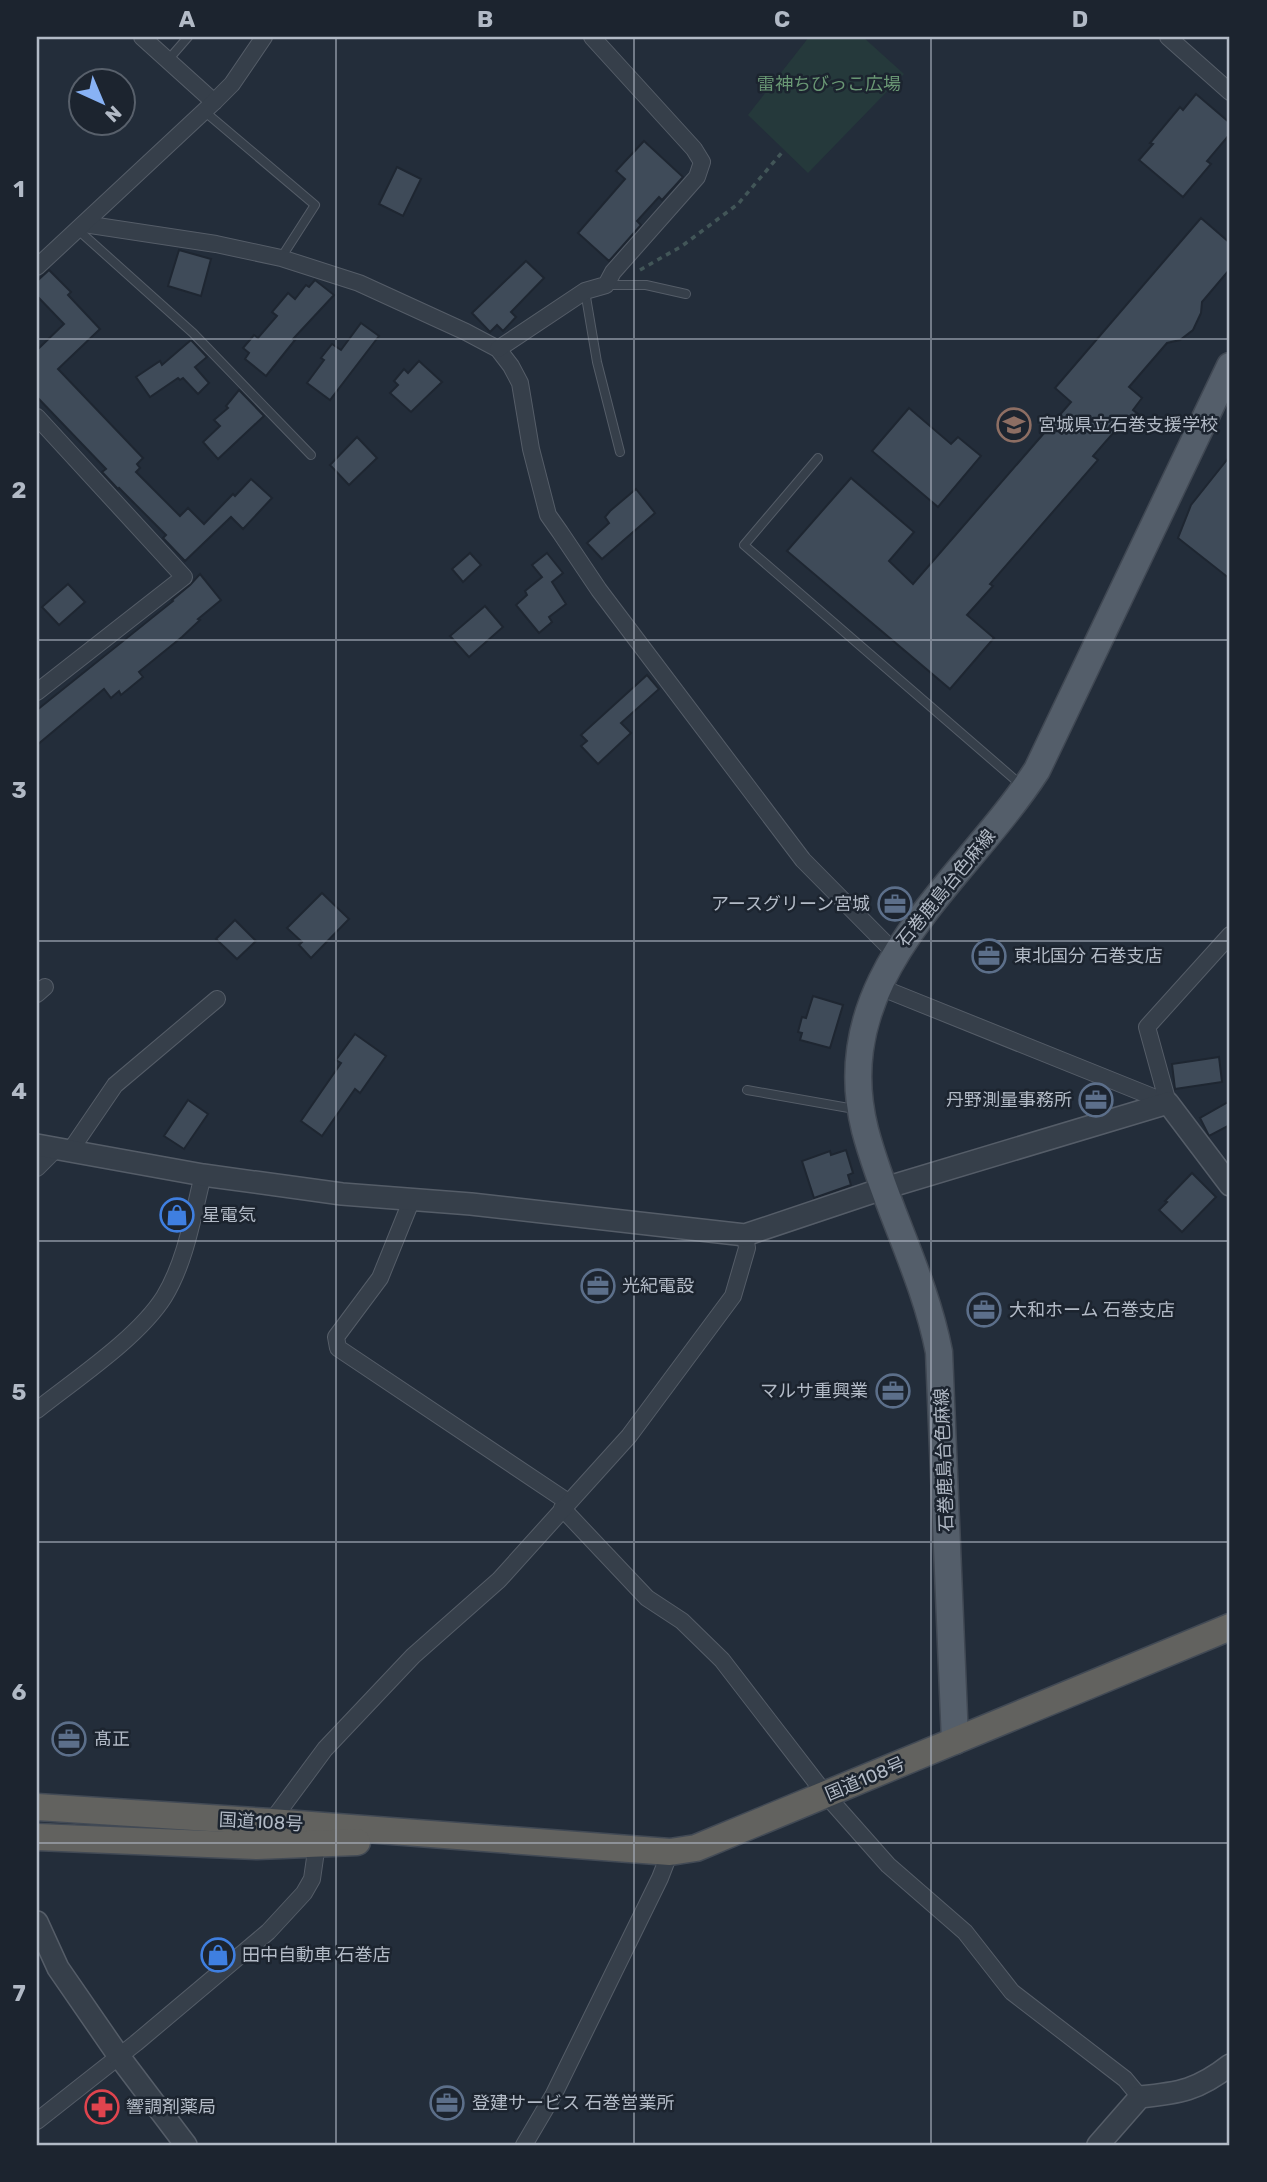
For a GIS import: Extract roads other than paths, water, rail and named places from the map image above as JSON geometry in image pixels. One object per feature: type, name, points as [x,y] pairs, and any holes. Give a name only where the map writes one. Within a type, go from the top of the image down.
[{"type":"highway","name":"国道108号","points":[[37,1807],[670,1852],[696,1848],[719,1840],[1230,1627]]},
{"type":"highway","name":"国道108号","points":[[37,1837],[257,1846],[485,1837]]},
{"type":"main road","name":"石巻鹿島台色麻線","points":[[955,1741],[939,1352],[933,1320],[918,1273],[865,1129],[859,1083],[862,1034],[877,986],[895,953],[929,906],[1003,819],[1051,743],[1230,366]]},
{"type":"street","points":[[142,37],[168,60],[209,106]]},
{"type":"street","points":[[37,267],[232,84],[264,37]]},
{"type":"street","points":[[498,349],[585,291],[606,285],[613,272],[691,185],[702,162],[694,149],[592,37]]},
{"type":"street","points":[[1168,37],[1230,92]]},
{"type":"street","points":[[81,226],[216,244],[281,258],[359,283],[498,349],[520,383],[531,449],[548,514],[560,533],[607,601],[803,860],[895,953]]},
{"type":"street","points":[[37,417],[184,577],[37,692]]},
{"type":"street","points":[[1230,935],[1147,1027],[1168,1103],[1230,1185]]},
{"type":"street","points":[[877,986],[1168,1103]]},
{"type":"street","points":[[37,1168],[115,1085],[217,999]]},
{"type":"street","points":[[54,1148],[203,1175],[342,1194],[412,1199],[745,1235],[886,1188],[1168,1103]]},
{"type":"street","points":[[37,1410],[137,1329],[164,1296],[181,1259],[203,1175]]},
{"type":"street","points":[[412,1199],[380,1279],[336,1338],[338,1348],[565,1505],[647,1598],[682,1621],[722,1660],[826,1795],[888,1865],[965,1932],[1012,1992],[1125,2079],[1140,2097]]},
{"type":"street","points":[[271,1822],[325,1749],[413,1656],[499,1580],[629,1436],[733,1296],[747,1248],[745,1235]]},
{"type":"street","points":[[37,2121],[228,1966],[277,1922],[304,1893],[312,1879],[317,1844]]},
{"type":"street","points":[[524,2145],[554,2094],[670,1852]]},
{"type":"street","points":[[37,1923],[58,1968],[118,2055],[186,2145]]},
{"type":"street","points":[[1098,2145],[1140,2097],[1179,2093],[1210,2080],[1230,2064]]},
{"type":"lane","points":[[168,60],[188,37]]},
{"type":"lane","points":[[209,106],[315,205],[281,258]]},
{"type":"lane","points":[[81,226],[193,334],[311,455]]},
{"type":"lane","points":[[606,285],[646,285],[686,294]]},
{"type":"lane","points":[[585,291],[597,362],[620,452]]},
{"type":"lane","points":[[818,458],[744,545],[1025,788]]},
{"type":"lane","points":[[747,1090],[863,1110]]},
{"type":"place","name":"宮城県立石巻支援学校","points":[[1014,425]]},
{"type":"place","name":"アースグリーン宮城","points":[[895,904]]},
{"type":"place","name":"東北国分 石巻支店","points":[[989,956]]},
{"type":"place","name":"丹野測量事務所","points":[[1096,1100]]},
{"type":"place","name":"星電気","points":[[177,1215]]},
{"type":"place","name":"光紀電設","points":[[598,1286]]},
{"type":"place","name":"大和ホーム 石巻支店","points":[[984,1310]]},
{"type":"place","name":"マルサ重興業","points":[[893,1391]]},
{"type":"place","name":"髙正","points":[[69,1739]]},
{"type":"place","name":"田中自動車 石巻店","points":[[218,1955]]},
{"type":"place","name":"登建サービス 石巻営業所","points":[[447,2103]]},
{"type":"place","name":"響調剤薬局","points":[[102,2107]]},
{"type":"park label","name":"雷神ちびっこ広場","points":[[829,84]]}]
